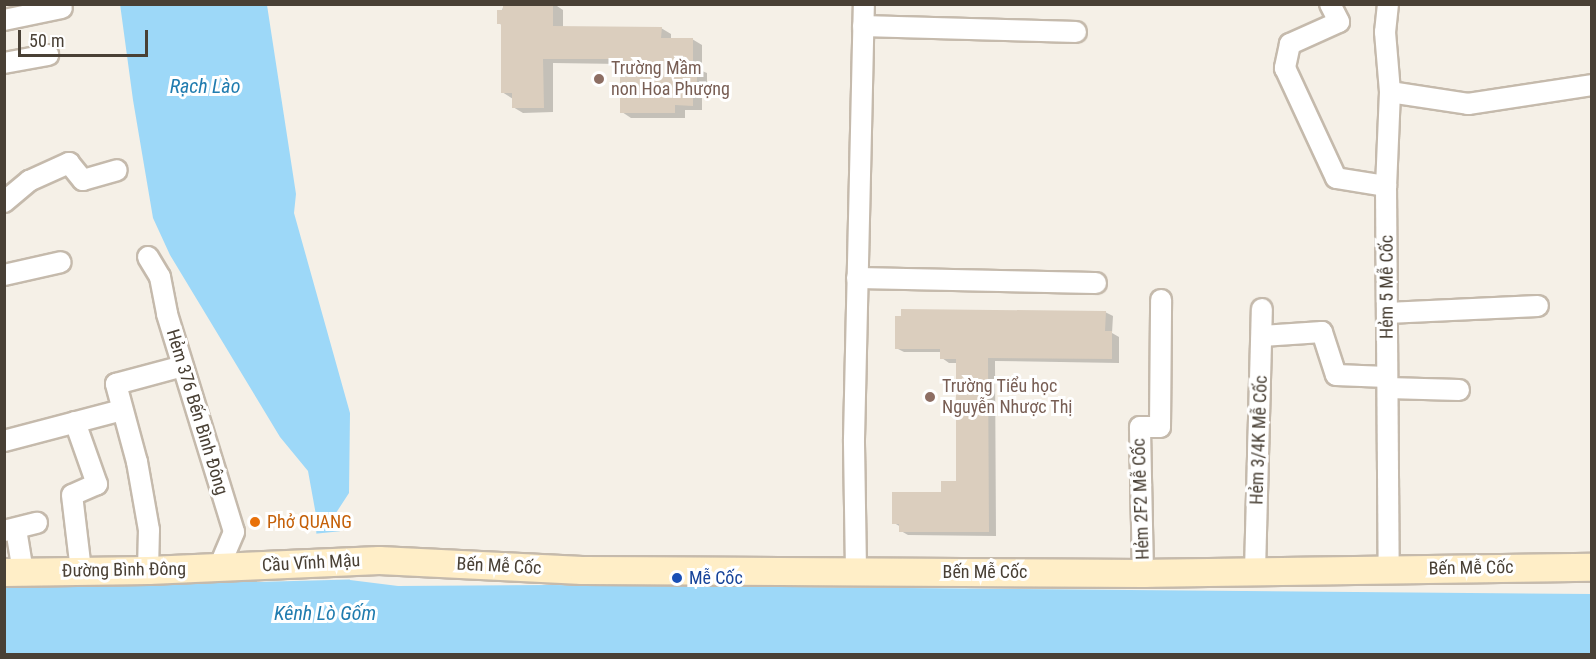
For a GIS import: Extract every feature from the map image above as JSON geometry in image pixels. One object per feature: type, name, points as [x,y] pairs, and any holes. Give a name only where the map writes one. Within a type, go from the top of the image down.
[{"type":"street","points":[[856,572],[854,439],[864,4]]},
{"type":"street","points":[[1330,4],[1339,22],[1290,44],[1284,68],[1336,178],[1386,186]]},
{"type":"street","name":"Hẻm 5 Mễ Cốc","points":[[1388,4],[1385,32],[1390,92],[1386,186],[1389,570]]},
{"type":"street","points":[[4,20],[62,8]]},
{"type":"street","points":[[863,26],[1076,32]]},
{"type":"street","points":[[4,63],[48,55]]},
{"type":"street","points":[[1390,92],[1468,104],[1592,85]]},
{"type":"street","points":[[4,202],[29,181],[69,163],[83,180],[117,171]]},
{"type":"street","name":"Hẻm 376 Bến Bình Đông","points":[[147,257],[160,277],[167,314],[234,532],[231,567]]},
{"type":"street","points":[[4,275],[61,262]]},
{"type":"street","points":[[857,278],[1096,283]]},
{"type":"street","name":"Hẻm 2F2 Mễ Cốc","points":[[1143,573],[1140,427],[1160,427],[1161,300]]},
{"type":"street","points":[[1387,313],[1538,306]]},
{"type":"street","name":"Hẻm 3/4K Mễ Cốc","points":[[1255,572],[1262,309]]},
{"type":"street","points":[[1262,336],[1322,332],[1336,375],[1459,390]]},
{"type":"street","points":[[148,570],[149,530],[137,462],[116,384],[183,366]]},
{"type":"street","points":[[4,441],[122,410]]},
{"type":"street","points":[[75,422],[97,484],[72,495],[81,571]]},
{"type":"street","points":[[14,572],[10,530],[37,524]]},
{"type":"street","name":"Bến Mễ Cốc","points":[[379,560],[582,570],[856,572],[1143,573],[1592,567]]},
{"type":"street","name":"Cầu Vĩnh Mậu","points":[[231,567],[379,560]]},
{"type":"street","name":"Đường Bình Đông","points":[[14,572],[231,567]]},
{"type":"water","name":"Kênh Lò Gốm","points":[[120,4],[267,5],[296,194],[294,213],[350,413],[349,493],[336,513],[350,580],[398,586],[549,585],[1592,594],[1591,654],[5,654],[5,586],[119,575],[317,572],[316,515],[308,471],[280,437],[170,255],[153,218]]},
{"type":"pier","points":[[342,531],[352,577],[368,579],[257,582],[256,573],[314,570],[313,534]]},
{"type":"building","points":[[503,4],[553,4],[553,26],[662,27],[661,38],[693,38],[693,66],[697,66],[697,85],[693,85],[693,106],[675,105],[675,113],[620,113],[620,59],[543,59],[544,108],[512,108],[512,93],[501,93],[501,24],[497,24],[497,10],[503,10]]},
{"type":"building","points":[[901,309],[1106,311],[1105,331],[1112,331],[1112,359],[988,358],[989,532],[899,532],[899,524],[892,524],[892,492],[941,492],[941,481],[956,481],[956,359],[940,359],[940,349],[895,349],[895,316],[901,316]]},
{"type":"place","name":"Trường Mầm non Hoa Phượng","points":[[599,79]]},
{"type":"place","name":"Trường Tiểu học Nguyễn Nhược Thị","points":[[930,397]]},
{"type":"place","name":"Phở QUANG","points":[[255,522]]},
{"type":"place","name":"Mễ Cốc","points":[[677,578]]},
{"type":"water label","name":"Rạch Lào","points":[[205,86]]}]
